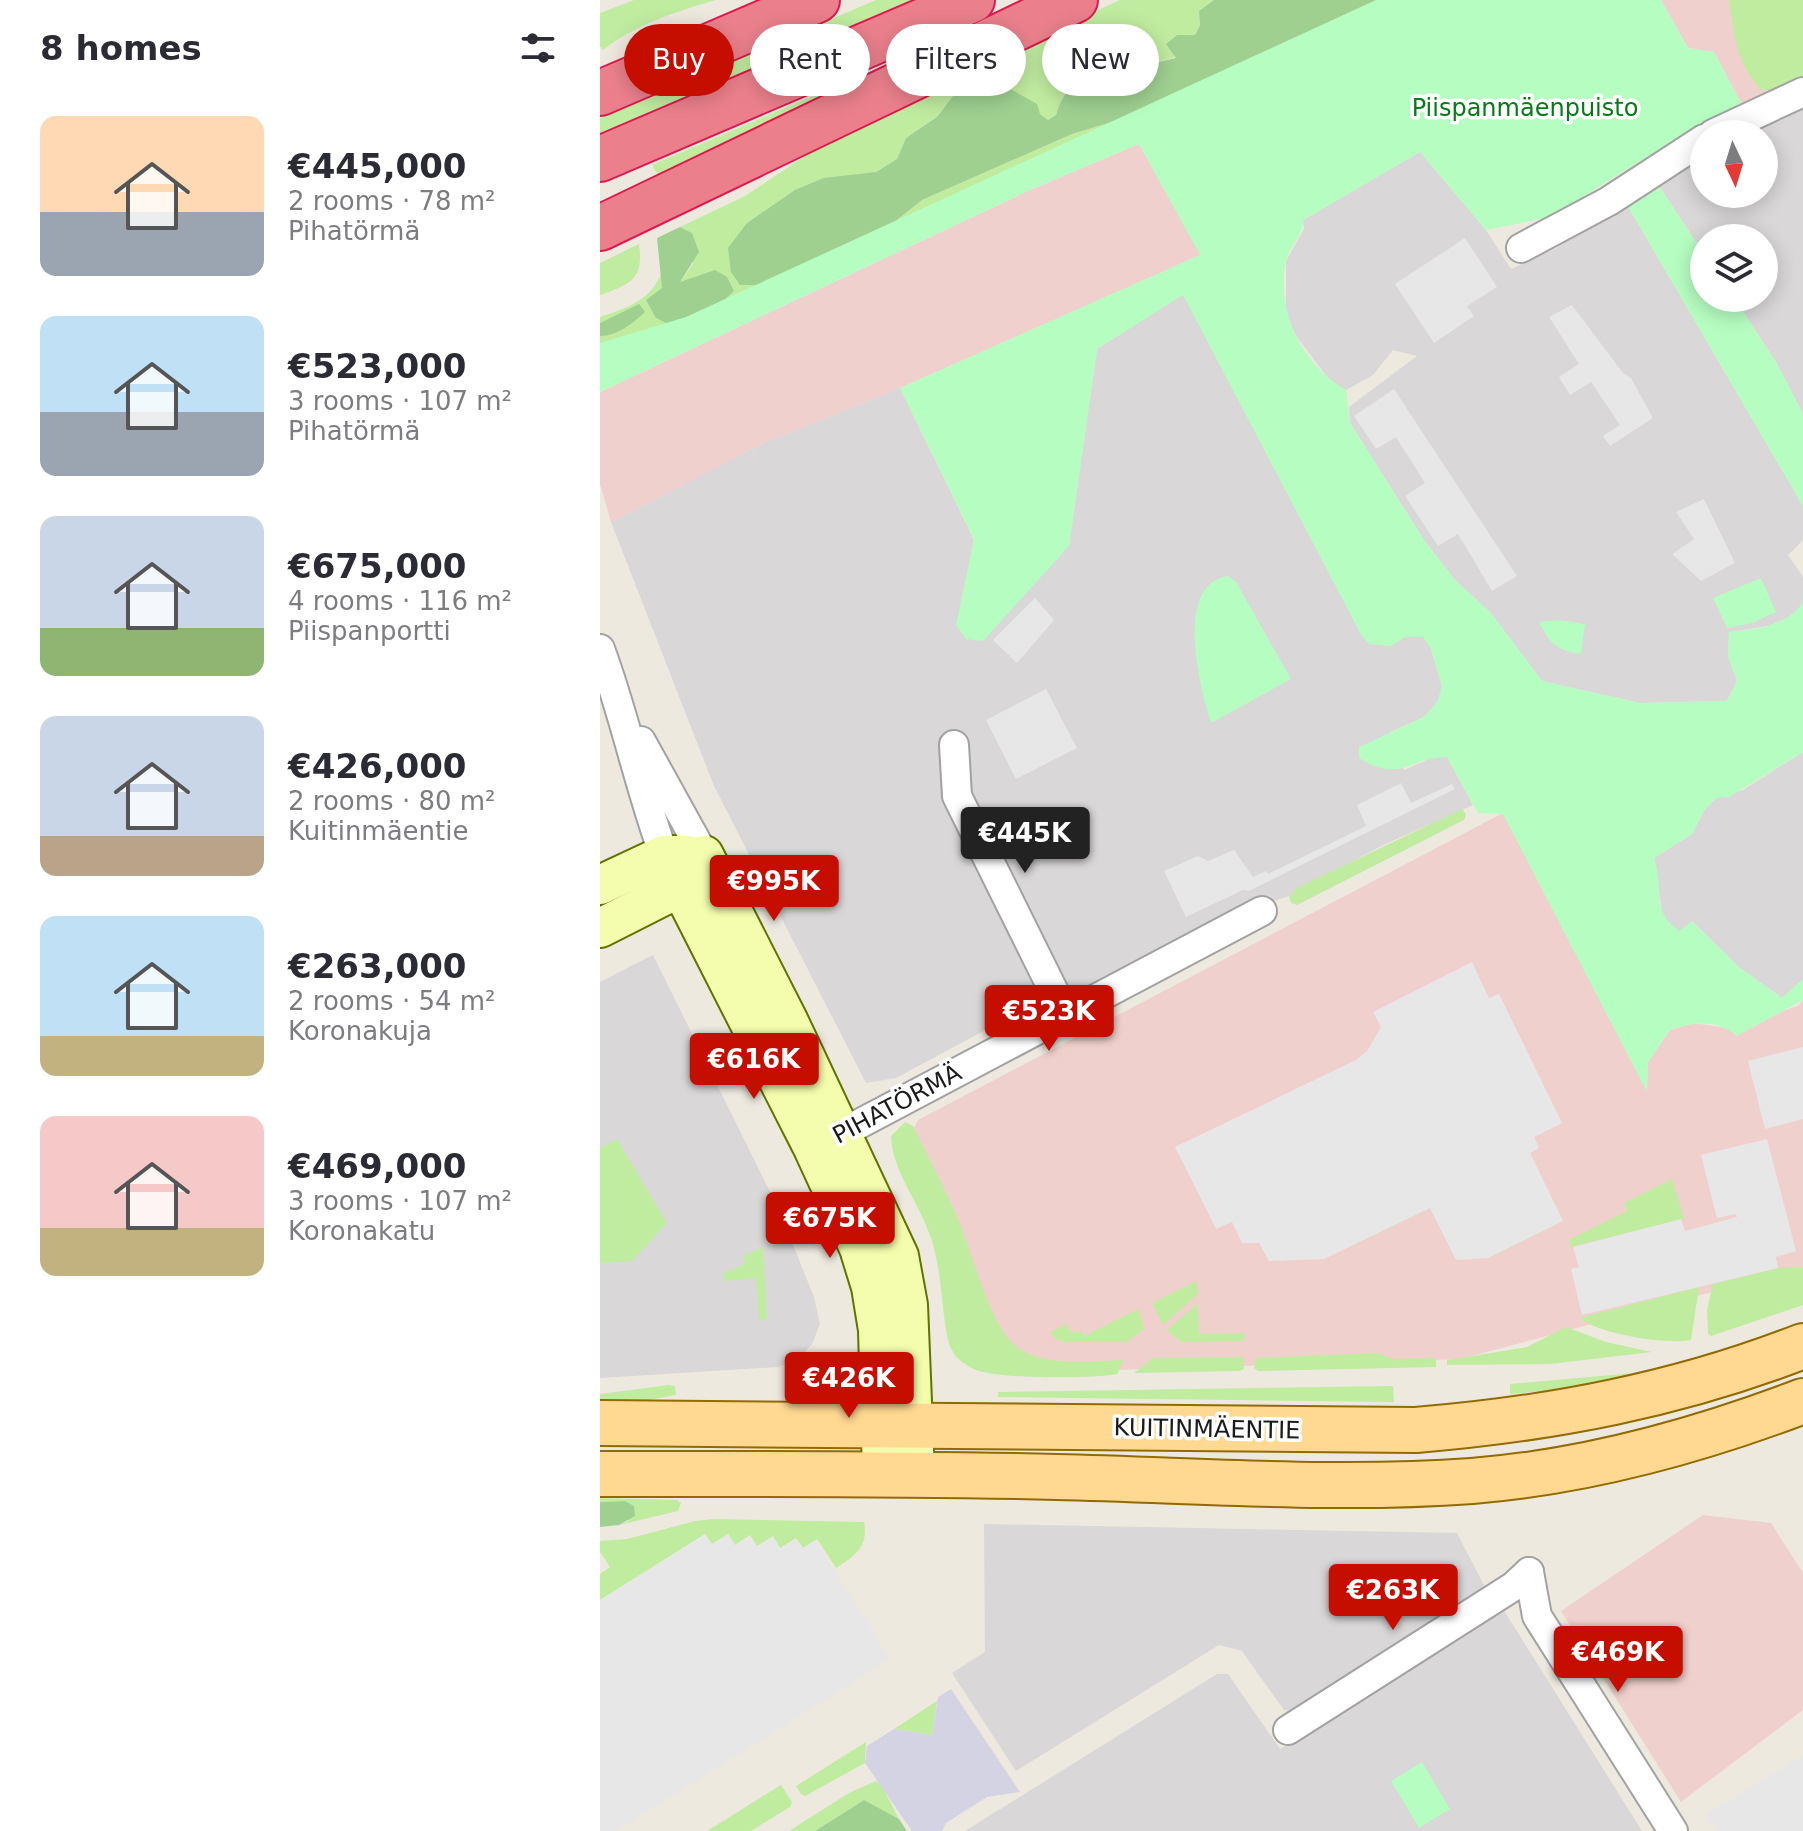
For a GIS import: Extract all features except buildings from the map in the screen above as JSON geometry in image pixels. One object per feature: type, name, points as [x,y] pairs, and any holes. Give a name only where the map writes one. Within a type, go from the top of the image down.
[{"type":"highway","points":[[600,93],[817,0]]},
{"type":"highway","points":[[600,159],[972,0]]},
{"type":"highway","points":[[600,228],[1075,0]]},
{"type":"main road","name":"KUITINMÄENTIE","points":[[600,1423],[1345,1431],[1463,1426],[1547,1416],[1689,1386],[1803,1346]]},
{"type":"main road","points":[[600,1474],[898,1474],[1390,1485],[1474,1481],[1648,1450],[1712,1434],[1803,1401]]},
{"type":"street","points":[[1743,120],[1803,92]]},
{"type":"street","points":[[1521,248],[1609,201],[1690,148]]},
{"type":"street","points":[[600,649],[620,702],[650,815],[671,871],[827,1141],[899,1256],[908,1305],[896,1424],[898,1474]]},
{"type":"street","points":[[620,702],[704,855],[827,1141]]},
{"type":"street","points":[[954,745],[957,796],[1065,1014]]},
{"type":"street","points":[[600,928],[671,871],[704,855]]},
{"type":"street","points":[[600,885],[671,871]]},
{"type":"street","name":"PIHATÖRMÄ","points":[[827,1141],[1262,911]]},
{"type":"street","points":[[1288,1730],[1514,1586],[1529,1572],[1537,1616],[1673,1831]]},
{"type":"shaded area","points":[[1661,0],[1803,0],[1775,91],[1741,103],[1714,52],[1688,48]]},
{"type":"shaded area","points":[[1803,108],[1803,414],[1776,362],[1743,312],[1778,312],[1778,224],[1690,224],[1690,233],[1657,183],[1690,163],[1690,208],[1778,208],[1778,120],[1773,120]]},
{"type":"shaded area","points":[[1139,144],[1201,255],[900,388],[766,442],[611,522],[600,484],[600,392],[1030,190]]},
{"type":"shaded area","points":[[1420,152],[1486,230],[1511,269],[1555,249],[1626,203],[1803,506],[1803,540],[1788,555],[1803,577],[1803,602],[1795,615],[1768,626],[1729,632],[1728,656],[1737,681],[1727,701],[1640,703],[1542,681],[1490,612],[1455,580],[1424,540],[1350,423],[1349,407],[1417,356],[1393,350],[1373,375],[1346,390],[1330,381],[1294,333],[1286,312],[1286,261],[1304,229],[1303,220]]},
{"type":"shaded area","points":[[1465,238],[1497,287],[1467,306],[1474,316],[1434,343],[1395,284]]},
{"type":"shaded area","points":[[1183,294],[1362,636],[1424,637],[1431,649],[1442,686],[1438,701],[1424,717],[1390,732],[1404,770],[1434,757],[1447,757],[1473,805],[1381,846],[1289,896],[1254,908],[1083,997],[1028,1007],[896,1078],[866,1083],[714,786],[611,522],[766,442],[900,388],[974,540],[957,624],[1069,545],[1097,349]]},
{"type":"shaded area","points":[[1572,305],[1623,373],[1631,378],[1653,418],[1610,446],[1603,436],[1620,425],[1591,382],[1570,395],[1559,377],[1579,364],[1549,317]]},
{"type":"shaded area","points":[[1394,389],[1517,576],[1492,591],[1458,534],[1438,546],[1405,496],[1425,483],[1396,437],[1376,449],[1354,416]]},
{"type":"shaded area","points":[[1704,499],[1735,563],[1701,581],[1672,554],[1694,539],[1676,512]]},
{"type":"shaded area","points":[[1035,598],[1054,620],[1017,663],[993,640]]},
{"type":"shaded area","points":[[1046,689],[1077,748],[1016,779],[986,720]]},
{"type":"shaded area","points":[[1803,752],[1803,979],[1782,998],[1740,968],[1692,921],[1680,932],[1663,919],[1654,858],[1692,834],[1705,809],[1716,798],[1743,790]]},
{"type":"shaded area","points":[[1401,783],[1411,803],[1452,784],[1455,789],[1249,891],[1243,890],[1186,917],[1164,871],[1198,856],[1208,861],[1234,850],[1253,877],[1266,871],[1268,874],[1366,826],[1357,805]]},
{"type":"shaded area","points":[[1503,813],[1647,1088],[1648,1062],[1670,1030],[1693,1023],[1727,1028],[1798,1006],[1803,1000],[1803,1268],[1460,1359],[1058,1372],[1012,1353],[908,1140],[918,1120]]},
{"type":"shaded area","points":[[653,955],[779,1210],[814,1297],[820,1324],[812,1344],[798,1359],[778,1367],[600,1378],[600,982]]},
{"type":"shaded area","points":[[1472,962],[1489,998],[1499,994],[1562,1123],[1534,1137],[1539,1148],[1530,1153],[1563,1221],[1488,1258],[1456,1260],[1430,1208],[1324,1259],[1269,1261],[1259,1243],[1242,1243],[1232,1222],[1216,1229],[1175,1147],[1356,1060],[1367,1051],[1381,1027],[1373,1012]]},
{"type":"shaded area","points":[[1803,1047],[1803,1119],[1765,1129],[1748,1061]]},
{"type":"shaded area","points":[[1767,1139],[1796,1251],[1776,1257],[1778,1268],[1582,1315],[1571,1269],[1579,1267],[1573,1247],[1681,1219],[1685,1231],[1737,1217],[1736,1214],[1717,1218],[1701,1155]]},
{"type":"shaded area","points":[[1703,1515],[1771,1523],[1803,1573],[1803,1710],[1681,1802],[1561,1611]]},
{"type":"shaded area","points":[[984,1524],[1457,1533],[1489,1595],[1296,1712],[1284,1710],[1242,1651],[1219,1645],[1016,1771],[952,1673],[985,1652]]},
{"type":"shaded area","points":[[705,1535],[712,1545],[728,1535],[735,1546],[750,1537],[757,1547],[773,1537],[780,1549],[796,1539],[802,1550],[816,1541],[890,1659],[616,1831],[600,1831],[600,1601]]},
{"type":"shaded area","points":[[1503,1609],[1642,1831],[965,1831],[1217,1674],[1228,1674],[1280,1749]]},
{"type":"shaded area","points":[[951,1689],[1020,1792],[987,1797],[946,1823],[942,1831],[912,1831],[865,1763],[867,1746],[894,1729],[932,1735],[938,1697]]},
{"type":"shaded area","points":[[1803,1756],[1803,1831],[1717,1831],[1707,1814]]},
{"type":"green space","points":[[634,0],[716,0],[647,24],[624,24],[624,36],[603,50],[600,46],[600,13]]},
{"type":"green space","points":[[876,0],[921,0],[865,24],[820,24]]},
{"type":"green space","points":[[1120,0],[1214,0],[1199,11],[1200,25],[1195,35],[1177,35],[1166,44],[1176,57],[1159,61],[1159,24],[1068,24]]},
{"type":"green space","points":[[1214,0],[1397,0],[1125,118],[1072,134],[922,200],[883,231],[757,285],[740,285],[731,272],[728,248],[747,223],[795,190],[824,178],[876,172],[897,159],[906,138],[937,117],[953,96],[1023,96],[1037,104],[1040,114],[1048,120],[1056,115],[1064,96],[1159,96],[1159,62],[1176,58],[1166,44],[1177,35],[1195,35],[1200,25],[1199,11]]},
{"type":"green space","name":"Piispanmäenpuisto","points":[[1376,0],[1661,0],[1688,48],[1714,52],[1741,103],[1710,120],[1690,120],[1690,131],[1550,217],[1486,230],[1420,152],[1303,220],[1287,258],[1284,296],[1295,334],[1317,367],[1346,390],[1350,423],[1424,540],[1455,580],[1490,612],[1542,681],[1640,703],[1727,701],[1737,681],[1728,656],[1729,632],[1780,621],[1789,617],[1803,602],[1803,752],[1729,797],[1716,798],[1705,809],[1692,834],[1654,858],[1661,907],[1670,923],[1679,931],[1692,921],[1740,968],[1782,998],[1803,979],[1803,1000],[1737,1036],[1721,1027],[1705,1024],[1670,1030],[1648,1062],[1647,1092],[1503,814],[1478,813],[1447,757],[1395,769],[1385,769],[1359,758],[1359,747],[1424,717],[1438,701],[1442,686],[1431,649],[1423,637],[1405,637],[1391,646],[1369,644],[1362,636],[1183,295],[1097,349],[1069,546],[983,641],[966,639],[956,625],[974,539],[900,388],[1200,255],[1139,144],[1030,190],[600,392],[600,343],[686,317]]},
{"type":"green space","points":[[1729,0],[1803,0],[1803,80],[1775,91],[1761,90],[1741,59]]},
{"type":"green space","points":[[1042,36],[1042,96],[1064,96],[1056,115],[1048,120],[1016,96],[1026,96],[1026,43]]},
{"type":"green space","points":[[750,54],[750,73],[734,80],[734,61]]},
{"type":"green space","points":[[886,65],[886,69],[870,77],[870,72]]},
{"type":"green space","points":[[651,96],[696,96],[600,137],[600,118]]},
{"type":"green space","points":[[813,96],[834,96],[664,184],[652,165]]},
{"type":"green space","points":[[916,96],[953,96],[937,117],[906,138],[897,159],[876,172],[796,190],[747,223],[883,231],[922,200],[1072,134],[1125,118],[846,258],[600,350],[600,317],[637,302],[652,289],[662,271],[662,288],[655,297],[656,317],[698,273],[689,282],[679,283],[693,264],[692,233],[680,227],[745,196],[829,140]]},
{"type":"green space","name":"Piispanmäenpuisto","points":[[1657,183],[1690,233],[1690,312],[1743,312],[1776,362],[1803,414],[1803,506],[1626,203]]},
{"type":"green space","points":[[680,227],[692,233],[699,252],[680,282],[715,270],[727,277],[734,291],[724,300],[670,325],[656,318],[646,300],[662,288],[657,238]]},
{"type":"green space","points":[[639,244],[637,273],[627,283],[600,295],[600,263]]},
{"type":"green space","points":[[639,304],[645,312],[619,331],[600,336],[600,323]]},
{"type":"green space","points":[[1228,576],[1236,582],[1291,679],[1211,723],[1197,663],[1196,617],[1201,597],[1211,583]]},
{"type":"green space","points":[[1761,578],[1776,612],[1752,623],[1727,628],[1713,598]]},
{"type":"green space","points":[[1558,620],[1585,624],[1581,654],[1555,645],[1539,622]]},
{"type":"green space","points":[[1462,809],[1466,814],[1464,820],[1297,905],[1291,903],[1289,896],[1299,887]]},
{"type":"green space","points":[[905,1122],[913,1126],[942,1184],[991,1309],[1010,1340],[1021,1350],[1045,1359],[1071,1362],[1124,1360],[1117,1374],[1067,1377],[1004,1375],[976,1370],[955,1355],[948,1340],[931,1238],[901,1175],[893,1149],[891,1136]]},
{"type":"green space","points":[[617,1139],[667,1223],[632,1261],[600,1263],[600,1148]]},
{"type":"green space","points":[[1672,1179],[1684,1219],[1570,1247],[1570,1239],[1627,1211],[1624,1203]]},
{"type":"green space","points":[[763,1247],[767,1319],[759,1320],[756,1278],[726,1281],[722,1274],[746,1263],[743,1256]]},
{"type":"green space","points":[[1803,1267],[1803,1305],[1711,1336],[1708,1334],[1707,1310],[1713,1284],[1778,1268]]},
{"type":"green space","points":[[1196,1281],[1198,1294],[1163,1325],[1152,1303]]},
{"type":"green space","points":[[1699,1287],[1691,1340],[1633,1337],[1601,1329],[1580,1318]]},
{"type":"green space","points":[[1198,1303],[1199,1334],[1244,1333],[1244,1341],[1181,1342],[1167,1330]]},
{"type":"green space","points":[[1139,1309],[1144,1329],[1127,1342],[1066,1342],[1057,1340],[1050,1332],[1066,1324],[1072,1333],[1081,1331],[1084,1336]]},
{"type":"green space","points":[[1566,1327],[1606,1342],[1652,1352],[1550,1364],[1447,1365],[1447,1360],[1527,1347]]},
{"type":"green space","points":[[1378,1353],[1393,1359],[1436,1358],[1436,1367],[1258,1371],[1254,1368],[1256,1358]]},
{"type":"green space","points":[[1243,1357],[1244,1369],[1239,1371],[1134,1373],[1153,1358]]},
{"type":"green space","points":[[1635,1373],[1637,1383],[1510,1394],[1510,1384]]},
{"type":"green space","points":[[675,1386],[676,1395],[600,1409],[600,1394]]},
{"type":"green space","points":[[1393,1386],[1394,1402],[998,1397],[998,1392]]},
{"type":"green space","points":[[600,1498],[677,1500],[681,1503],[678,1511],[619,1525],[629,1521],[625,1501],[600,1502]]},
{"type":"green space","points":[[625,1501],[634,1506],[635,1516],[619,1525],[600,1527],[600,1502]]},
{"type":"green space","points":[[714,1519],[864,1522],[865,1531],[859,1550],[836,1568],[817,1539],[803,1548],[796,1538],[780,1548],[773,1536],[757,1546],[750,1535],[735,1545],[728,1534],[712,1544],[705,1534],[600,1600],[600,1574],[610,1567],[600,1552],[600,1541],[627,1539]]},
{"type":"green space","points":[[937,1701],[932,1735],[894,1729]]},
{"type":"green space","points":[[866,1742],[865,1763],[805,1796],[801,1794],[796,1786]]},
{"type":"green space","points":[[1422,1762],[1450,1809],[1419,1828],[1391,1781]]},
{"type":"green space","points":[[876,1781],[881,1784],[899,1819],[864,1800],[815,1831],[789,1831],[849,1793]]},
{"type":"green space","points":[[781,1785],[792,1802],[790,1807],[751,1831],[707,1831]]},
{"type":"green space","points":[[864,1800],[899,1819],[907,1831],[815,1831]]}]
